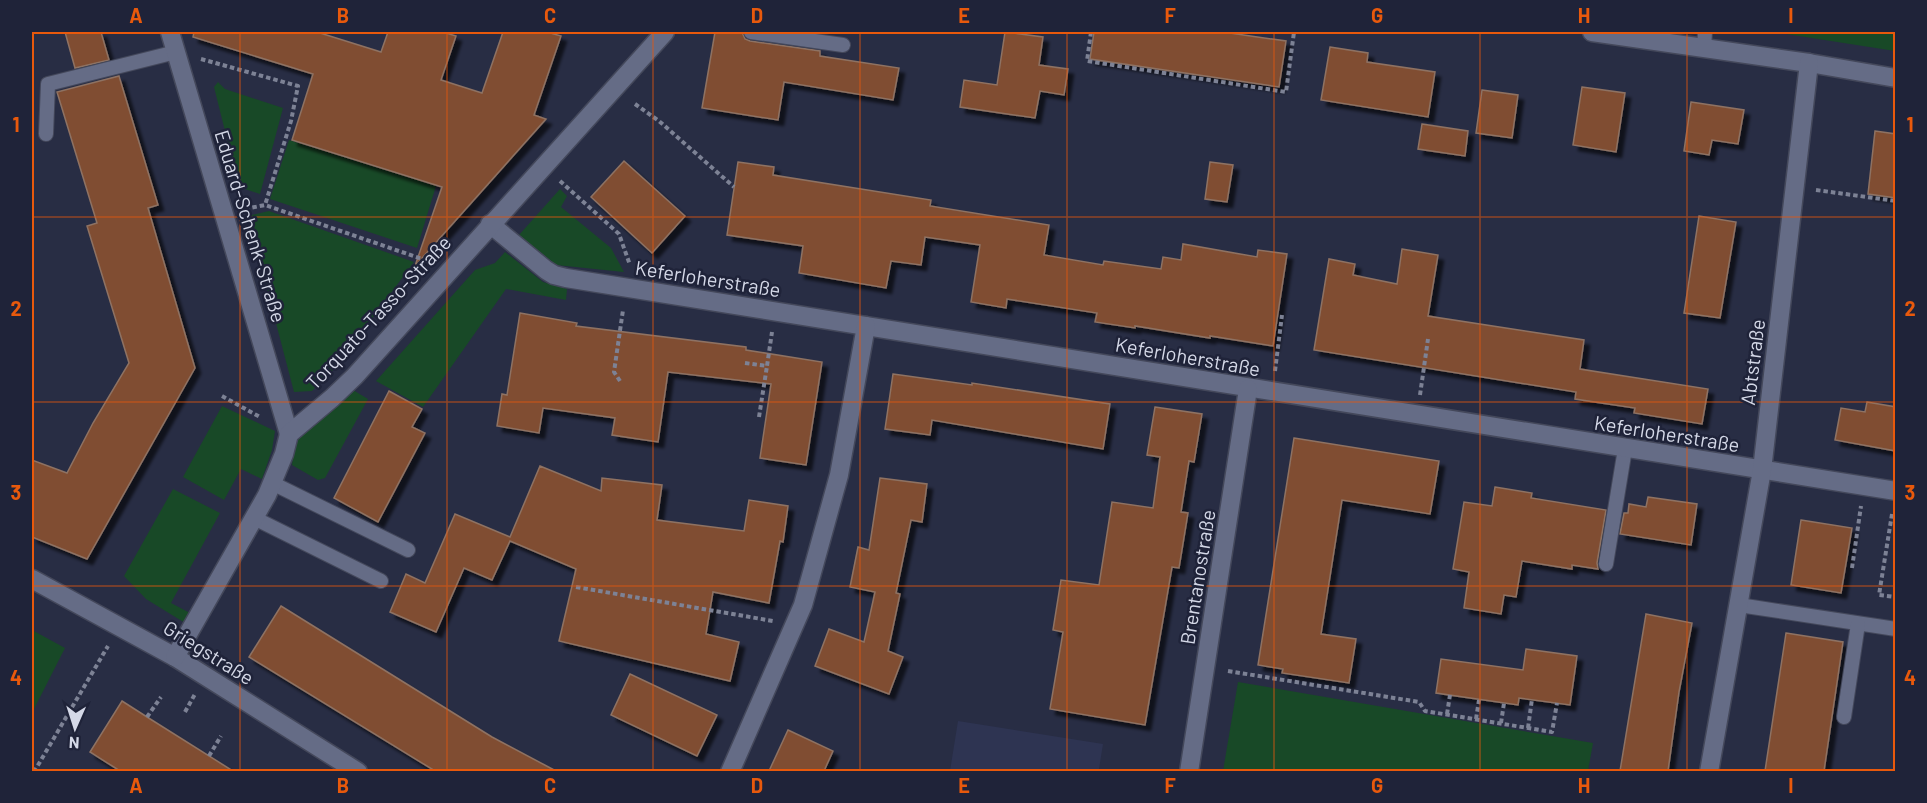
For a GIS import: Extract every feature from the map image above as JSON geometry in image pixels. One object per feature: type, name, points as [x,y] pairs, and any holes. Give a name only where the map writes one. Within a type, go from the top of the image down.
[{"type":"street","name":"Eduard-Schenk-Straße","points":[[170,32],[289,434]]},
{"type":"street","name":"Torquato-Tasso-Straße","points":[[289,434],[332,398],[355,375],[665,32]]},
{"type":"street","points":[[1592,32],[1705,40],[1809,63],[1896,78]]},
{"type":"street","name":"Abtstraße","points":[[1709,771],[1762,470],[1809,63]]},
{"type":"street","name":"Keferloherstraße","points":[[490,224],[554,275],[1248,389],[1895,491]]},
{"type":"street","points":[[730,771],[803,606],[839,475],[866,326]]},
{"type":"street","name":"Brentanostraße","points":[[1189,771],[1248,389]]},
{"type":"street","points":[[175,657],[255,518],[284,454],[289,434]]},
{"type":"street","name":"Griegstraße","points":[[32,579],[175,657],[358,771]]},
{"type":"lane","points":[[751,32],[843,45]]},
{"type":"lane","points":[[46,134],[48,84],[176,52]]},
{"type":"lane","points":[[1606,564],[1625,449]]},
{"type":"lane","points":[[272,483],[408,550]]},
{"type":"lane","points":[[255,518],[381,580]]},
{"type":"lane","points":[[1739,605],[1896,629]]},
{"type":"lane","points":[[1844,717],[1858,624]]},
{"type":"path","points":[[1091,32],[1087,61],[1286,92],[1294,32]]},
{"type":"path","points":[[176,52],[298,86],[291,121],[265,205]]},
{"type":"path","points":[[635,104],[659,121],[734,188]]},
{"type":"path","points":[[544,165],[619,234],[632,289],[614,372],[620,381]]},
{"type":"path","points":[[1795,187],[1896,201]]},
{"type":"path","points":[[223,214],[265,205],[428,261]]},
{"type":"path","points":[[759,417],[775,311]]},
{"type":"path","points":[[1275,368],[1282,315]]},
{"type":"path","points":[[1416,416],[1428,339]]},
{"type":"path","points":[[745,363],[767,366]]},
{"type":"path","points":[[222,396],[289,434]]},
{"type":"path","points":[[1852,568],[1864,486]]},
{"type":"path","points":[[1895,491],[1879,595],[1896,597]]},
{"type":"path","points":[[576,587],[795,625]]},
{"type":"path","points":[[33,771],[121,626]]},
{"type":"path","points":[[1206,667],[1419,702],[1425,711],[1552,732],[1557,703]]},
{"type":"path","points":[[1320,686],[1321,679]]},
{"type":"path","points":[[1447,714],[1450,695]]},
{"type":"path","points":[[147,717],[161,697]]},
{"type":"path","points":[[1528,728],[1533,699]]},
{"type":"path","points":[[1476,719],[1479,700]]},
{"type":"path","points":[[1501,723],[1504,703]]},
{"type":"path","points":[[209,756],[221,735]]},
{"type":"shaded area","points":[[958,721],[1103,744],[1099,769],[1110,771],[950,771]]},
{"type":"green space","points":[[1773,32],[1895,32],[1895,51]]},
{"type":"green space","points":[[218,82],[225,89],[283,108],[260,194],[239,187],[214,87]]},
{"type":"green space","points":[[289,140],[436,186],[417,248],[270,199]]},
{"type":"green space","points":[[560,189],[567,196],[561,207],[611,248],[624,272],[556,265],[519,235]]},
{"type":"green space","points":[[269,211],[414,262],[337,366],[312,391],[294,392],[248,216]]},
{"type":"green space","points":[[505,252],[543,282],[567,289],[566,300],[506,289],[423,407],[376,381],[475,270],[495,263]]},
{"type":"green space","points":[[353,390],[368,399],[325,478],[318,480],[292,465],[295,442]]},
{"type":"green space","points":[[222,406],[275,431],[272,450],[262,479],[241,469],[224,500],[183,477]]},
{"type":"green space","points":[[173,489],[220,513],[171,603],[190,613],[185,623],[146,599],[124,576]]},
{"type":"green space","points":[[32,630],[65,648],[32,713]]},
{"type":"green space","points":[[1238,682],[1593,743],[1588,771],[1223,771]]},
{"type":"building","points":[[65,32],[101,32],[109,60],[75,68]]},
{"type":"building","points":[[194,32],[317,32],[381,52],[388,32],[443,32],[456,36],[441,80],[482,93],[503,32],[547,32],[561,36],[534,115],[546,119],[415,266],[442,187],[292,140],[313,74],[193,37]]},
{"type":"building","points":[[715,32],[742,32],[745,39],[750,41],[820,51],[820,56],[899,68],[893,100],[784,82],[778,120],[702,108]]},
{"type":"building","points":[[1005,32],[1043,37],[1039,65],[1068,69],[1064,95],[1040,91],[1035,118],[960,107],[964,80],[997,85]]},
{"type":"building","points":[[1094,32],[1223,32],[1286,41],[1279,87],[1090,59]]},
{"type":"building","points":[[1330,47],[1368,53],[1367,62],[1435,72],[1428,117],[1321,100]]},
{"type":"building","points":[[119,76],[158,205],[148,208],[195,368],[87,559],[32,537],[32,460],[67,473],[93,423],[129,363],[87,226],[97,223],[57,92]]},
{"type":"building","points":[[1582,87],[1625,93],[1616,152],[1573,145]]},
{"type":"building","points":[[1482,90],[1518,95],[1512,138],[1476,133]]},
{"type":"building","points":[[1691,102],[1744,110],[1738,144],[1712,140],[1709,155],[1684,151]]},
{"type":"building","points":[[1422,124],[1468,131],[1465,156],[1418,149]]},
{"type":"building","points":[[1875,131],[1896,134],[1896,198],[1868,194]]},
{"type":"building","points":[[624,161],[685,216],[652,253],[591,197]]},
{"type":"building","points":[[738,162],[774,167],[773,175],[931,200],[930,206],[1049,225],[1044,255],[1103,265],[1104,261],[1161,269],[1163,257],[1181,260],[1183,244],[1257,257],[1258,250],[1287,254],[1273,346],[1095,322],[1097,313],[1007,299],[1006,308],[971,302],[980,245],[925,237],[921,265],[891,261],[886,288],[799,273],[803,246],[727,235]]},
{"type":"building","points":[[1210,162],[1233,165],[1227,202],[1205,199]]},
{"type":"building","points":[[1699,216],[1736,222],[1720,318],[1684,313]]},
{"type":"building","points":[[1402,249],[1438,255],[1428,316],[1584,340],[1580,369],[1708,389],[1702,424],[1634,413],[1635,408],[1575,399],[1576,392],[1314,350],[1329,259],[1355,264],[1353,275],[1397,284]]},
{"type":"building","points":[[520,313],[577,323],[576,326],[746,347],[746,350],[822,362],[806,465],[760,458],[771,384],[668,372],[658,442],[612,435],[615,418],[543,408],[539,433],[497,426],[502,394],[507,395]]},
{"type":"building","points":[[893,374],[972,385],[972,383],[1110,404],[1103,449],[932,420],[930,435],[885,429]]},
{"type":"building","points":[[389,391],[422,409],[412,427],[425,433],[378,522],[334,498]]},
{"type":"building","points":[[1867,402],[1896,407],[1896,451],[1835,440],[1841,408],[1865,412]]},
{"type":"building","points":[[1155,407],[1202,414],[1194,462],[1189,461],[1181,512],[1188,513],[1179,568],[1172,567],[1145,725],[1050,709],[1063,632],[1053,630],[1061,580],[1099,585],[1112,502],[1153,508],[1160,457],[1147,455]]},
{"type":"building","points":[[1294,438],[1439,461],[1430,514],[1342,500],[1321,634],[1356,639],[1349,683],[1282,673],[1283,669],[1258,665]]},
{"type":"building","points":[[540,466],[601,491],[602,478],[662,485],[657,520],[744,531],[749,500],[788,506],[783,542],[780,541],[769,603],[713,592],[706,634],[739,642],[730,681],[559,641],[576,569],[510,541],[492,580],[464,568],[436,632],[390,612],[406,574],[425,583],[455,514],[510,537]]},
{"type":"building","points":[[880,478],[927,484],[922,522],[911,520],[896,593],[900,594],[888,651],[903,657],[889,694],[815,666],[829,629],[864,642],[875,592],[850,587],[858,547],[869,550]]},
{"type":"building","points":[[1495,487],[1532,493],[1531,498],[1606,510],[1598,569],[1572,565],[1572,569],[1522,561],[1516,597],[1504,595],[1501,614],[1464,608],[1469,572],[1453,569],[1464,502],[1492,506]]},
{"type":"building","points":[[1648,497],[1697,504],[1691,545],[1620,534],[1624,513],[1628,513],[1629,504],[1646,507]]},
{"type":"building","points":[[1801,520],[1852,528],[1841,593],[1791,585]]},
{"type":"building","points":[[281,606],[492,737],[556,771],[435,771],[249,657]]},
{"type":"building","points":[[1646,614],[1692,623],[1668,771],[1620,771]]},
{"type":"building","points":[[1786,633],[1843,642],[1824,771],[1765,771]]},
{"type":"building","points":[[1526,649],[1577,656],[1570,705],[1519,698],[1518,705],[1436,693],[1441,659],[1523,670]]},
{"type":"building","points":[[630,674],[717,715],[697,756],[611,715]]},
{"type":"building","points":[[122,701],[233,771],[120,771],[90,752]]},
{"type":"building","points":[[788,730],[833,751],[824,771],[769,771]]}]
